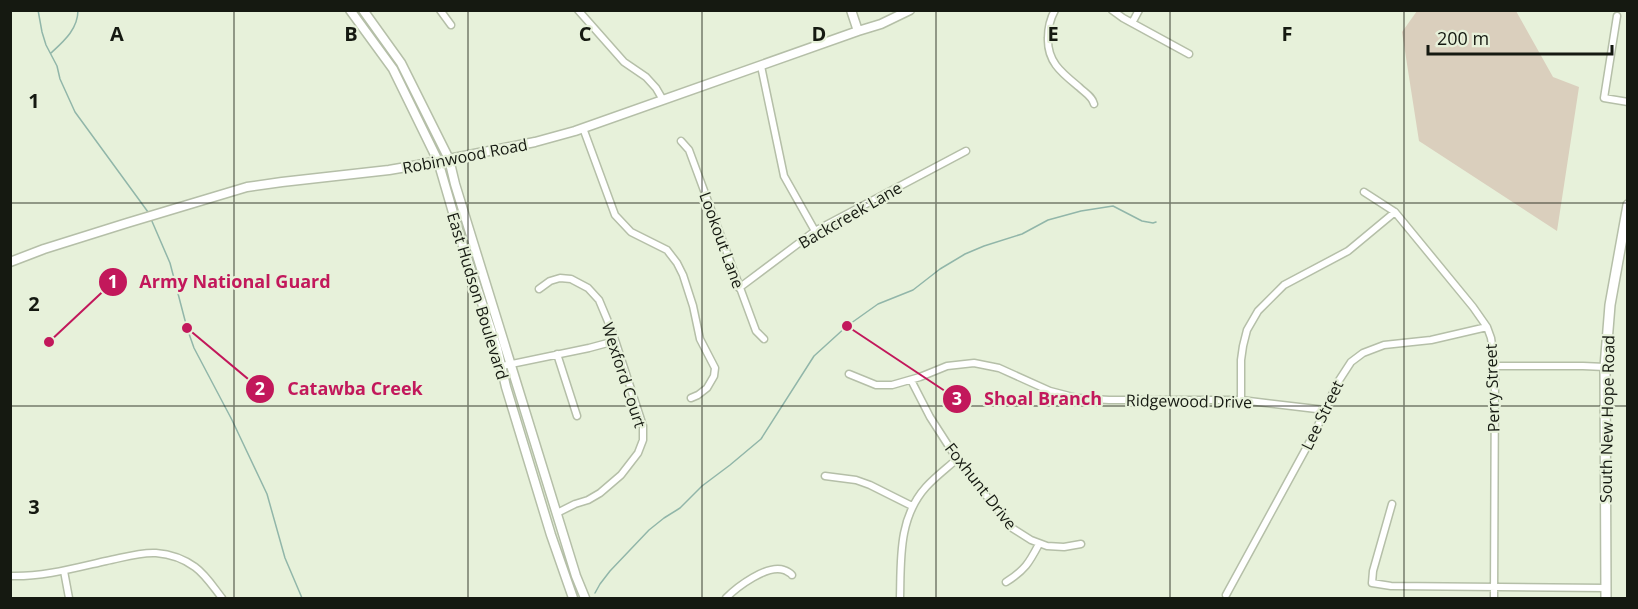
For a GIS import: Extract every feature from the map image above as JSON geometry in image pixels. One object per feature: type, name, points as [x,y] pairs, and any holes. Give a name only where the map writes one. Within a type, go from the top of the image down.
[{"type":"main road","name":"East Hudson Boulevard","points":[[350,10],[393,69],[438,161],[461,240],[585,598]]},
{"type":"main road","name":"East Hudson Boulevard","points":[[363,10],[401,63],[449,159],[506,365],[506,387],[573,598]]},
{"type":"main road","points":[[850,10],[858,31]]},
{"type":"main road","name":"Robinwood Road","points":[[10,262],[34,252],[127,223],[261,184],[389,170],[535,142],[583,128],[881,24],[910,10]]},
{"type":"main road","name":"South New Hope Road","points":[[1606,598],[1605,367],[1610,305],[1628,205]]},
{"type":"main road","points":[[545,514],[557,513]]},
{"type":"street","points":[[440,10],[451,25]]},
{"type":"street","points":[[578,10],[624,62],[646,77],[663,100]]},
{"type":"street","points":[[1055,10],[1048,30],[1050,57],[1065,75],[1092,98],[1094,104]]},
{"type":"street","points":[[1112,10],[1189,54]]},
{"type":"street","points":[[1132,23],[1139,10]]},
{"type":"street","points":[[1617,16],[1604,98],[1628,102]]},
{"type":"street","points":[[761,66],[784,176],[815,231]]},
{"type":"street","points":[[583,128],[615,215],[631,232],[667,250],[683,275],[700,339],[715,368],[710,384],[703,392],[691,398]]},
{"type":"street","name":"Lookout Lane","points":[[681,141],[689,150],[756,331],[764,339]]},
{"type":"street","name":"Backcreek Lane","points":[[739,288],[815,231],[966,151]]},
{"type":"street","name":"Perry Street","points":[[1364,192],[1395,212],[1487,327],[1495,366],[1494,598]]},
{"type":"street","points":[[1241,400],[1241,360],[1246,330],[1258,311],[1284,285],[1348,251],[1395,212]]},
{"type":"street","name":"Wexford Court","points":[[539,289],[550,281],[560,278],[571,279],[588,288],[602,305],[643,426],[643,440],[638,453],[611,485],[588,500],[557,513]]},
{"type":"street","name":"Lee Street","points":[[1226,595],[1315,432],[1344,370],[1351,362],[1371,349],[1384,345],[1442,338],[1487,327]]},
{"type":"street","points":[[506,365],[615,341]]},
{"type":"street","points":[[557,354],[577,416]]},
{"type":"street","name":"Ridgewood Drive","points":[[849,374],[884,386],[900,384],[947,366],[974,363],[999,368],[1050,391],[1077,399],[1241,400],[1325,410]]},
{"type":"street","points":[[1495,366],[1605,367]]},
{"type":"street","name":"Foxhunt Drive","points":[[911,380],[935,425],[957,459],[1006,522],[1017,532],[1039,544],[1055,547],[1081,544]]},
{"type":"street","points":[[900,598],[902,539],[912,506],[925,488],[957,459]]},
{"type":"street","points":[[825,476],[856,480],[912,506]]},
{"type":"street","points":[[1392,504],[1373,571],[1372,583],[1391,586],[1606,588]]},
{"type":"street","points":[[1006,582],[1019,574],[1028,564],[1039,544]]},
{"type":"street","points":[[10,576],[25,577],[64,571],[156,553],[186,561],[195,567],[222,598]]},
{"type":"street","points":[[726,598],[759,574],[780,569],[792,574]]},
{"type":"street","points":[[64,571],[69,598]]},
{"type":"shaded area","points":[[1417,11],[1516,11],[1553,77],[1579,87],[1557,231],[1419,141],[1402,32]]},
{"type":"waterway","points":[[38,10],[46,45],[75,112],[148,212]]},
{"type":"waterway","points":[[51,53],[73,29],[78,10]]},
{"type":"waterway","points":[[595,593],[610,571],[649,530],[680,508],[702,486],[761,439],[814,356],[847,326],[878,304],[913,290],[940,269],[965,254],[1022,234],[1048,220],[1081,211],[1113,206],[1142,221],[1156,222]]},
{"type":"waterway","points":[[151,219],[170,263],[194,348],[267,494],[285,558],[302,598]]},
{"type":"place","name":"Shoal Branch","points":[[847,326]]},
{"type":"place","name":"Catawba Creek","points":[[187,328]]},
{"type":"place","name":"Army National Guard","points":[[49,342]]}]
